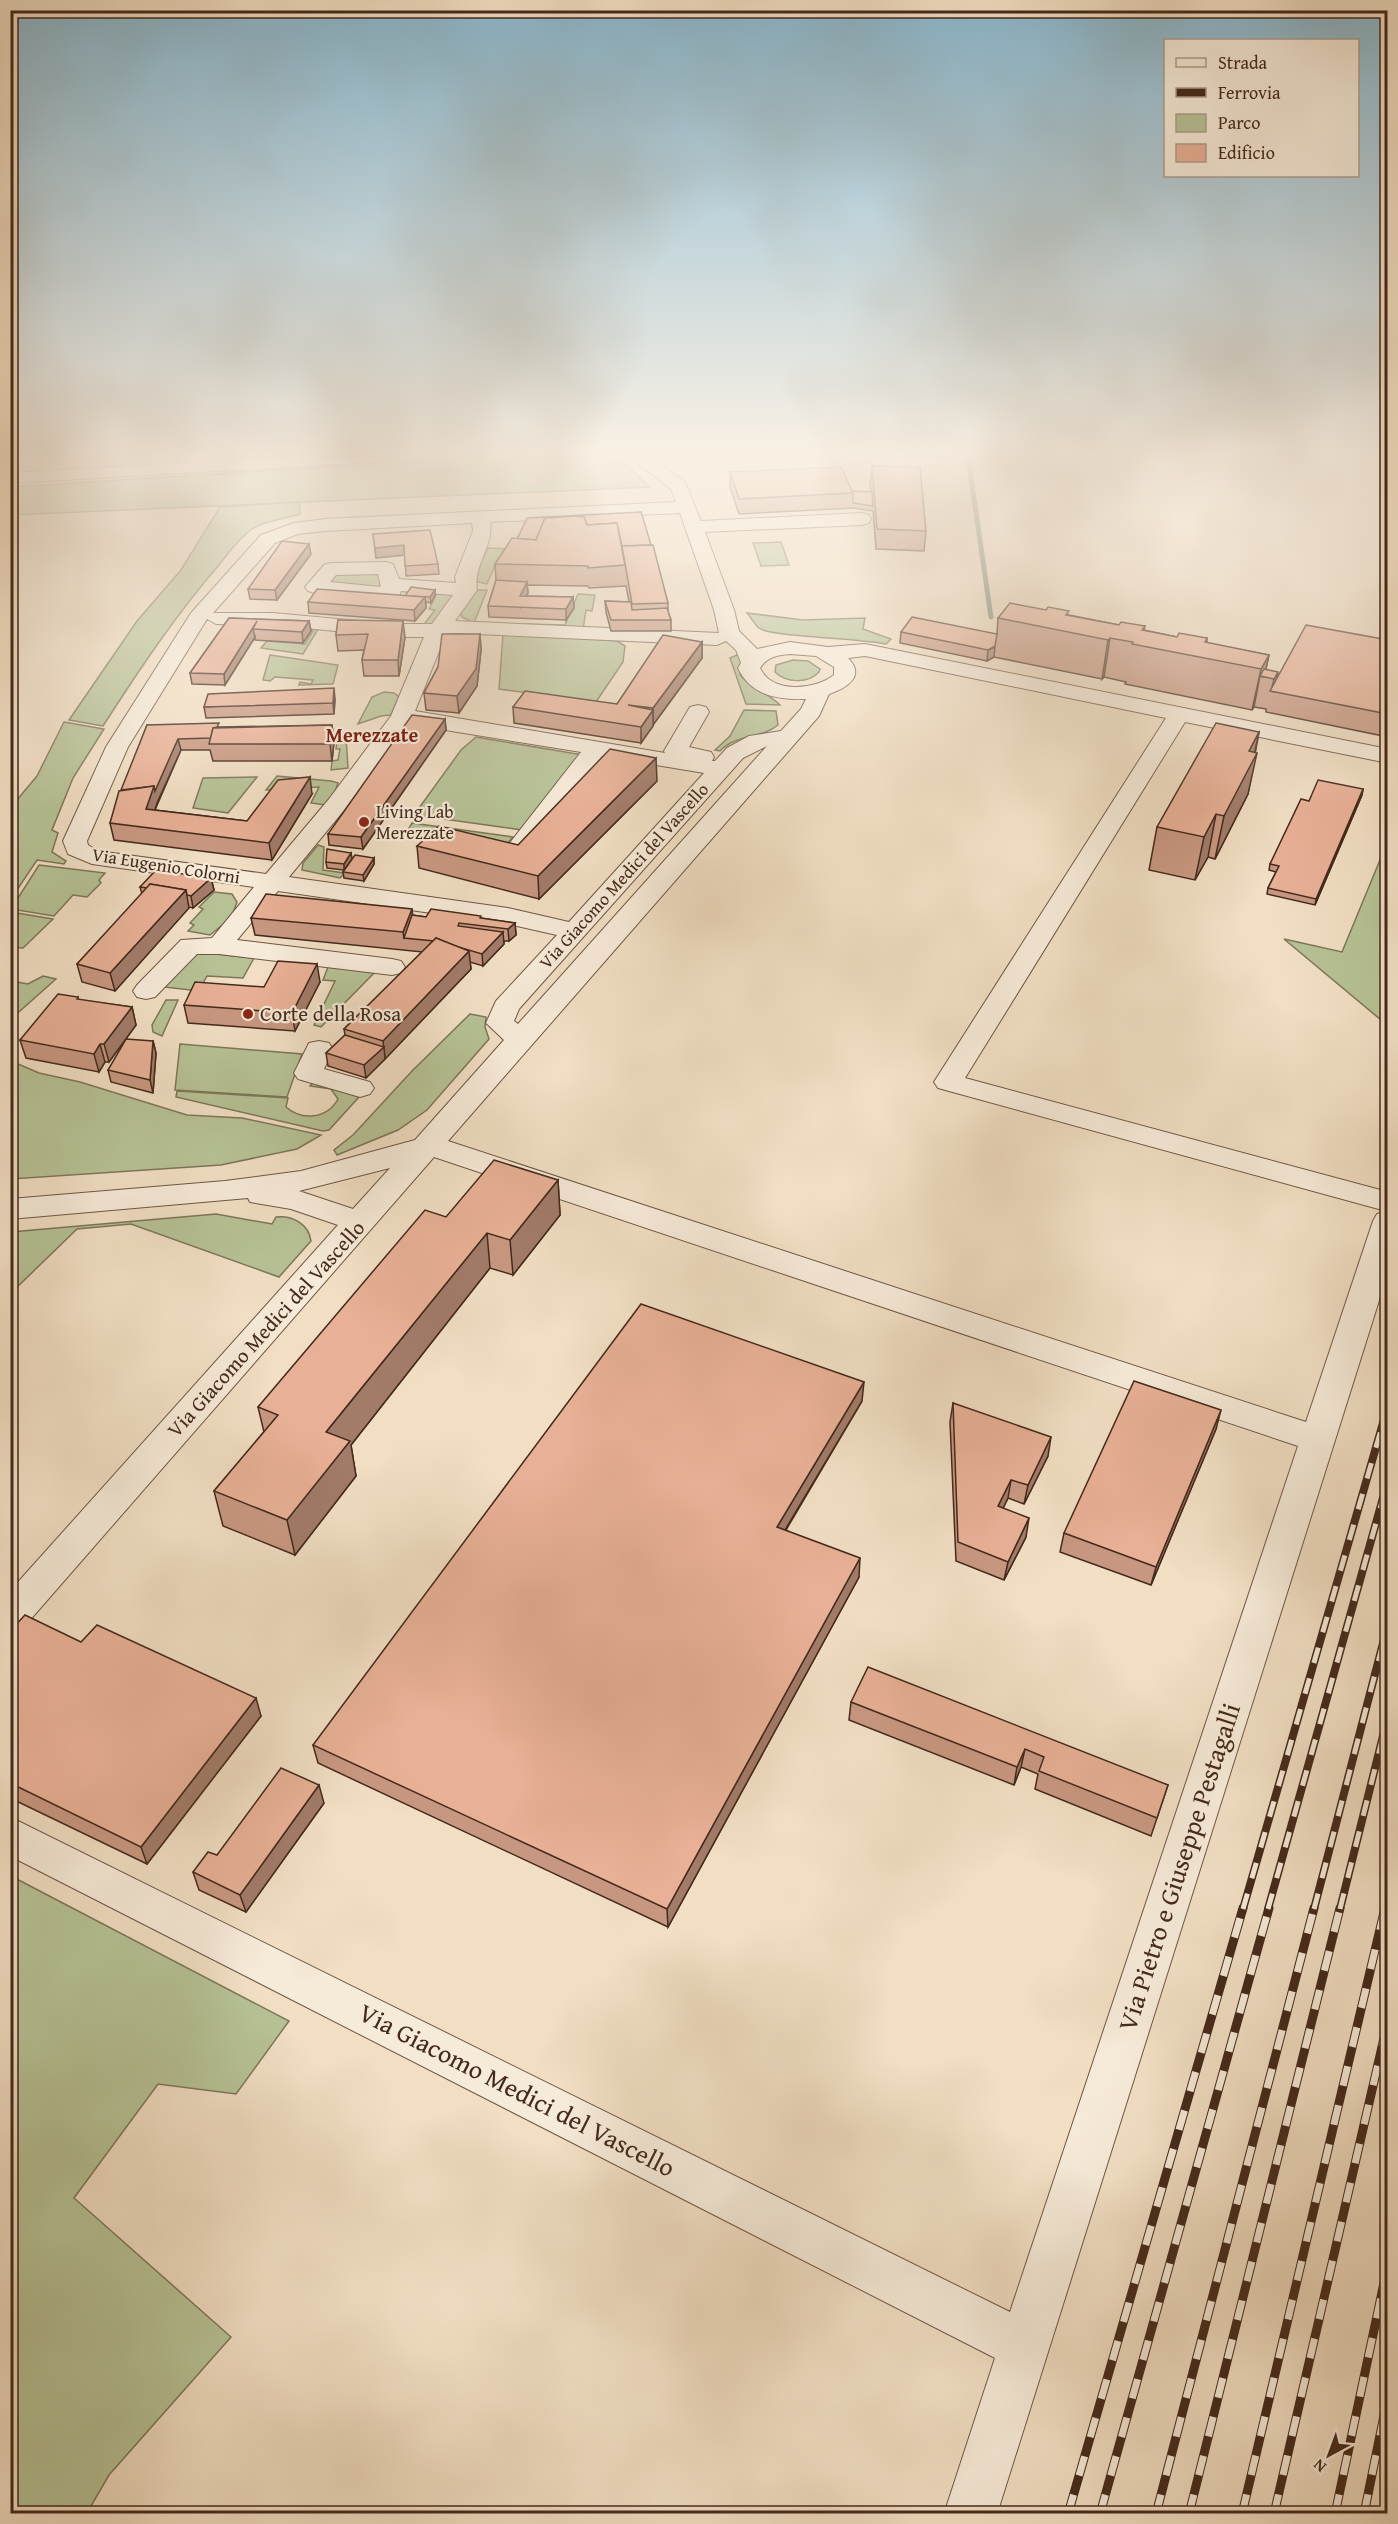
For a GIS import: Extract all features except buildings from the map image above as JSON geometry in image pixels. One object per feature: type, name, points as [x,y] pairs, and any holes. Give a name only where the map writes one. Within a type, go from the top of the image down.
[{"type":"street","name":"Via Eugenio Colorni","points":[[236,575],[198,617],[117,747],[78,831],[75,841],[77,849],[92,857],[508,916],[574,931]]},
{"type":"street","points":[[299,621],[324,588],[391,594],[393,575]]},
{"type":"street","points":[[420,575],[466,583]]},
{"type":"street","points":[[219,946],[337,804],[402,717],[438,631],[469,575]]},
{"type":"street","points":[[711,575],[724,609],[729,633],[746,648],[752,662]]},
{"type":"street","points":[[724,609],[746,633],[782,649]]},
{"type":"street","points":[[216,618],[299,621],[438,631],[453,627],[717,639]]},
{"type":"street","points":[[846,670],[841,661],[827,653],[806,648],[782,649],[763,654],[748,668],[751,677],[757,682],[777,690],[800,693],[820,691],[842,681],[846,670],[858,662],[874,657],[898,657]]},
{"type":"street","points":[[827,653],[865,650],[1388,756]]},
{"type":"street","points":[[777,690],[790,705],[792,733]]},
{"type":"street","name":"Via Giacomo Medici del Vascello","points":[[10,1617],[792,733],[811,711],[820,691]]},
{"type":"street","points":[[698,712],[675,751],[724,766]]},
{"type":"street","points":[[1179,714],[948,1082],[1388,1202]]},
{"type":"street","points":[[402,717],[724,766]]},
{"type":"street","name":"Via Giacomo Medici del Vascello","points":[[521,1041],[500,1023],[503,1013],[574,931],[735,753],[749,745],[792,733]]},
{"type":"street","points":[[514,853],[597,747]]},
{"type":"street","points":[[146,991],[190,946],[219,946],[392,967]]},
{"type":"street","points":[[319,1050],[308,1073],[360,1088]]},
{"type":"street","points":[[10,1209],[225,1191],[315,1178],[429,1145],[1317,1439]]},
{"type":"street","points":[[225,1191],[295,1200],[361,1221]]},
{"type":"street","name":"Via Pietro e Giuseppe Pestagalli","points":[[970,2514],[1388,1221]]},
{"type":"street","name":"Via Giacomo Medici del Vascello","points":[[10,1834],[1024,2346]]},
{"type":"green space","points":[[177,575],[210,575],[172,624],[103,726],[69,720],[137,621]]},
{"type":"green space","points":[[330,575],[381,575],[384,590],[326,585]]},
{"type":"green space","points":[[475,575],[491,575],[487,584],[478,582],[474,577]]},
{"type":"green space","points":[[397,587],[456,595],[434,625],[422,627],[435,610],[429,609],[437,594],[397,591]]},
{"type":"green space","points":[[487,590],[474,623],[462,617],[461,613],[472,592]]},
{"type":"green space","points":[[578,594],[595,595],[592,611],[586,610],[583,630],[524,627],[526,624],[565,625]]},
{"type":"green space","points":[[747,613],[803,620],[865,618],[863,629],[891,639],[886,644],[767,631],[759,628]]},
{"type":"green space","points":[[320,626],[303,654],[261,648],[267,641],[305,644],[313,631],[301,630]]},
{"type":"green space","points":[[503,633],[617,641],[625,646],[623,662],[596,702],[499,689]]},
{"type":"green space","points":[[742,653],[740,675],[780,705],[746,704],[730,658]]},
{"type":"green space","points":[[270,655],[338,665],[333,684],[299,685],[300,682],[311,684],[313,680],[275,677],[270,681],[263,680]]},
{"type":"green space","points":[[793,660],[808,661],[820,669],[819,672],[809,679],[797,681],[780,676],[775,672],[776,665]]},
{"type":"green space","points":[[384,692],[394,693],[399,697],[391,715],[358,724],[372,697]]},
{"type":"green space","points":[[744,710],[776,711],[778,725],[764,733],[733,742],[720,751],[715,750],[730,736]]},
{"type":"green space","points":[[64,722],[104,729],[73,778],[52,830],[58,833],[52,852],[66,861],[64,864],[37,860],[11,899],[11,807],[37,776]]},
{"type":"green space","points":[[248,732],[343,733],[346,736],[348,768],[331,770],[332,761],[338,760],[340,749],[336,749],[338,733],[232,735]]},
{"type":"green space","points":[[476,737],[583,755],[522,830],[414,815],[461,750]]},
{"type":"green space","points":[[277,776],[338,783],[334,794],[325,805],[311,803],[319,787],[266,790]]},
{"type":"green space","points":[[257,777],[228,813],[193,808],[203,778]]},
{"type":"green space","points":[[412,823],[513,837],[505,846],[408,830]]},
{"type":"green space","points":[[1387,843],[1387,1025],[1284,939],[1342,952]]},
{"type":"green space","points":[[318,845],[324,847],[323,870],[345,873],[340,878],[302,870],[303,863]]},
{"type":"green space","points":[[39,865],[105,873],[99,880],[101,883],[87,897],[73,895],[54,916],[11,909]]},
{"type":"green space","points":[[214,892],[232,894],[237,902],[231,918],[210,935],[188,931],[194,925],[190,923],[203,909],[199,907]]},
{"type":"green space","points":[[11,912],[53,919],[23,948],[11,947]]},
{"type":"green space","points":[[197,952],[254,958],[243,978],[207,976],[199,991],[164,987]]},
{"type":"green space","points":[[328,967],[375,972],[321,1027],[314,1025],[335,981],[323,980]]},
{"type":"green space","points":[[43,976],[56,979],[11,1019],[11,981],[28,984]]},
{"type":"green space","points":[[166,1000],[178,1000],[162,1036],[153,1032],[152,1025]]},
{"type":"green space","points":[[470,1014],[486,1017],[485,1027],[489,1039],[427,1110],[398,1130],[337,1155],[334,1150],[353,1135],[412,1071]]},
{"type":"green space","points":[[180,1044],[302,1054],[287,1097],[175,1090]]},
{"type":"green space","points":[[11,1061],[39,1073],[80,1082],[187,1115],[242,1118],[321,1135],[297,1149],[221,1165],[11,1179]]},
{"type":"green space","points":[[314,1081],[359,1097],[329,1130],[323,1131],[176,1097],[177,1091],[288,1098],[286,1107],[299,1114],[314,1116],[327,1111],[338,1099],[331,1089],[310,1086]]},
{"type":"green space","points":[[216,1214],[272,1224],[276,1217],[294,1219],[307,1230],[311,1241],[279,1277],[131,1224],[77,1229],[11,1293],[11,1232]]},
{"type":"green space","points":[[11,1876],[289,2021],[236,2094],[158,2084],[74,2198],[231,2337],[109,2475],[87,2513],[11,2513]]},
{"type":"waterway","points":[[985,575],[991,617]]},
{"type":"railway","points":[[1385,1417],[1388,1407]]},
{"type":"railway","points":[[1243,1909],[1385,1416]]},
{"type":"railway","points":[[1268,1909],[1388,1480]]},
{"type":"railway","points":[[1314,1909],[1388,1624]]},
{"type":"railway","points":[[1340,1909],[1388,1716]]},
{"type":"railway","points":[[1385,1909],[1388,1897]]},
{"type":"railway","points":[[1068,2514],[1243,1908]]},
{"type":"railway","points":[[1100,2514],[1269,1908]]},
{"type":"railway","points":[[1156,2514],[1314,1908]]},
{"type":"railway","points":[[1189,2514],[1340,1908]]},
{"type":"railway","points":[[1242,2514],[1385,1908]]},
{"type":"railway","points":[[1274,2514],[1388,2021]]},
{"type":"railway","points":[[1335,2514],[1388,2264]]},
{"type":"railway","points":[[1364,2514],[1388,2396]]},
{"type":"place","name":"Living Lab Merezzate","points":[[364,822]]},
{"type":"place","name":"Corte della Rosa","points":[[248,1014]]},
{"type":"district","name":"Merezzate","points":[[372,735]]}]
